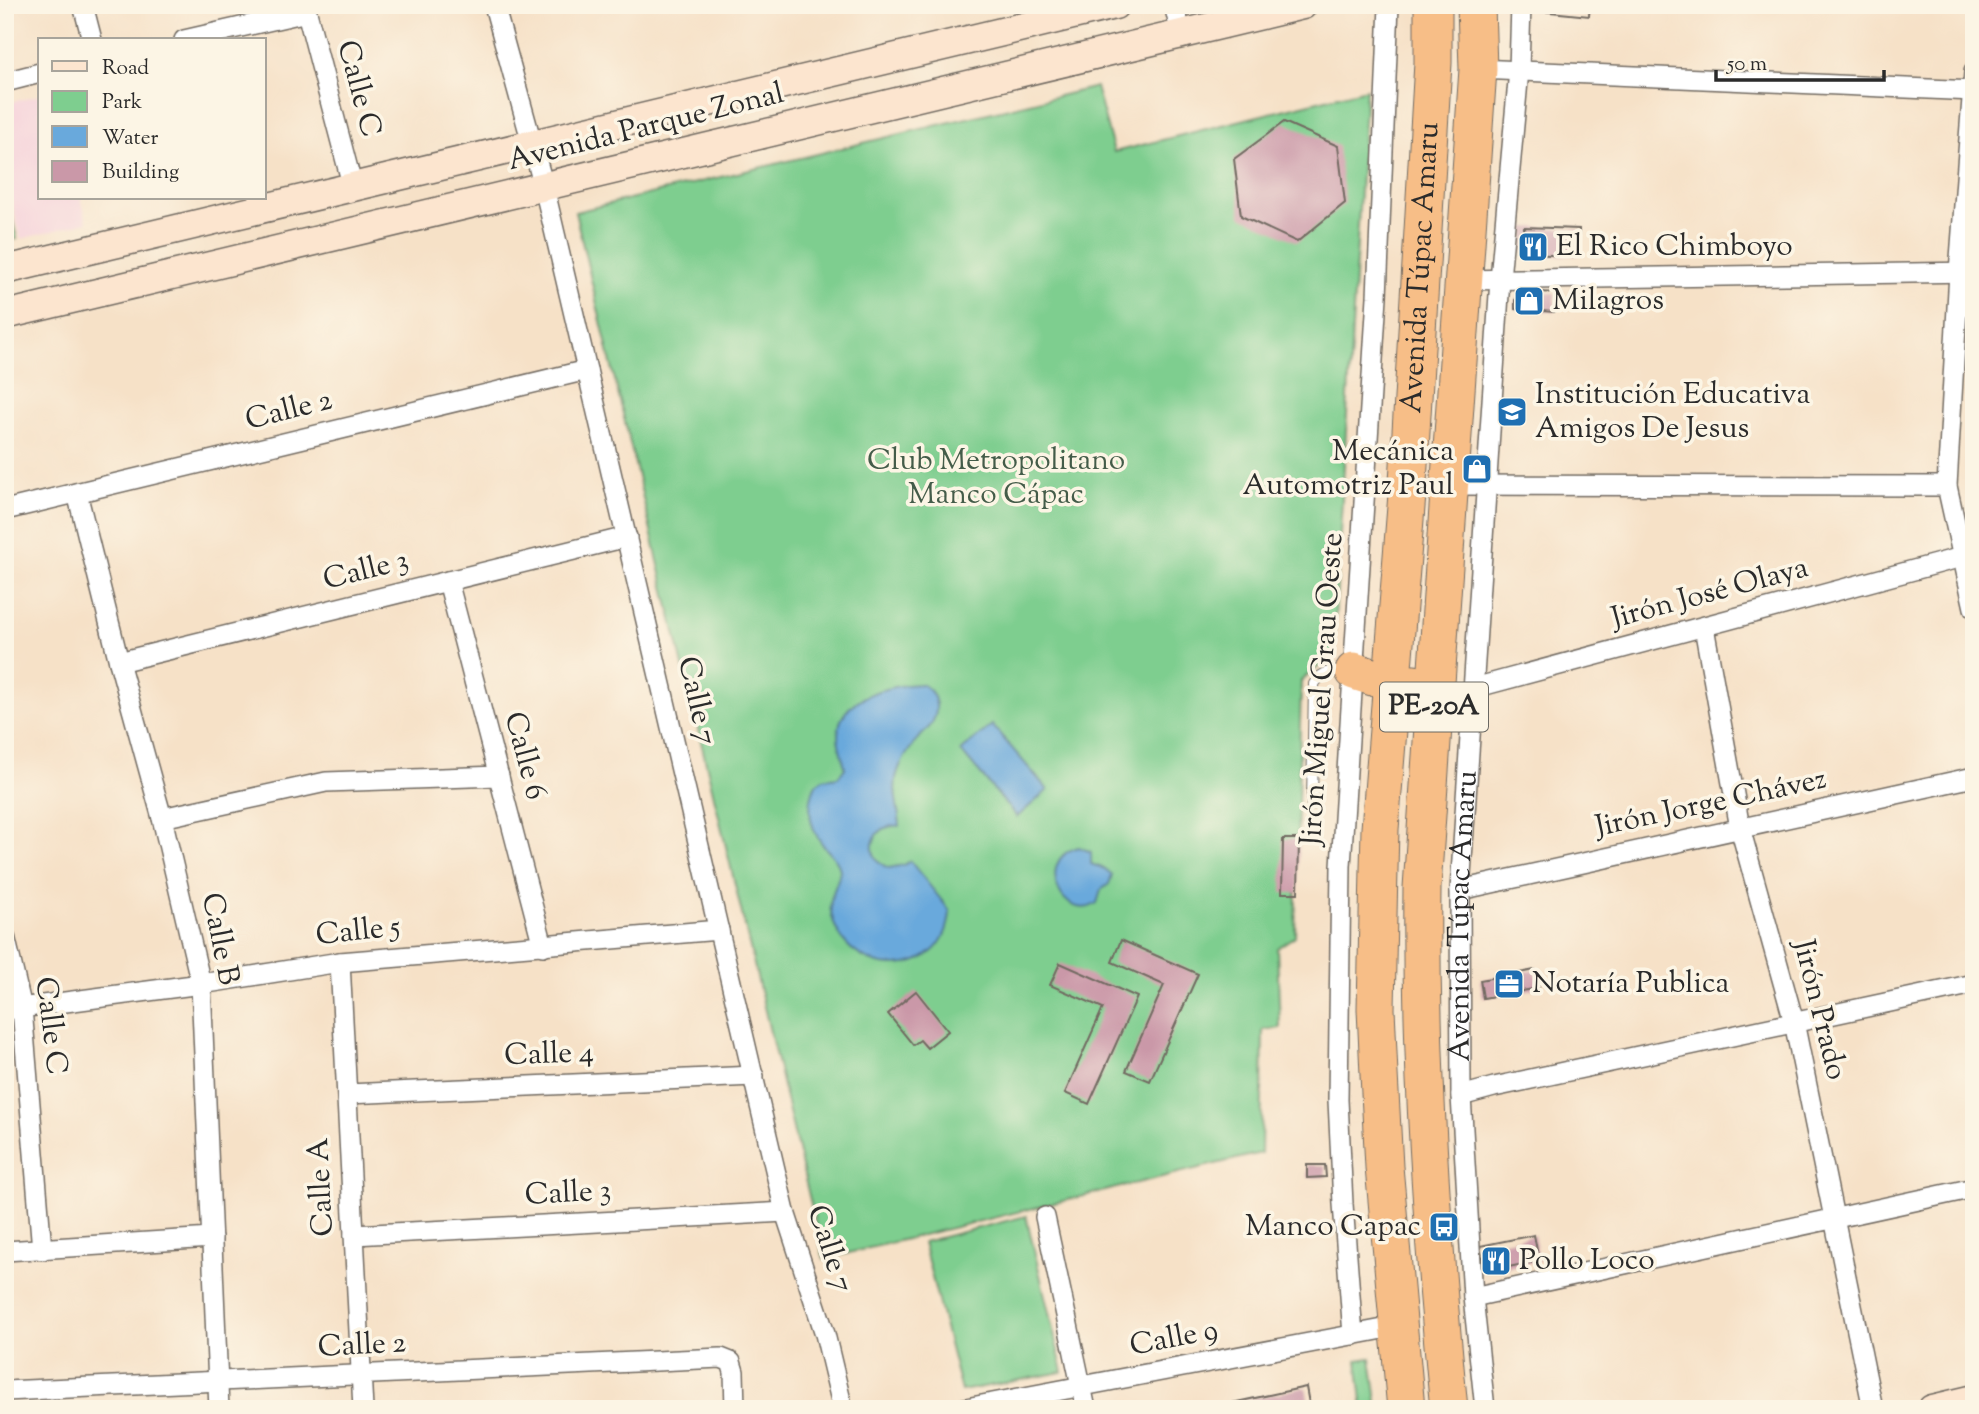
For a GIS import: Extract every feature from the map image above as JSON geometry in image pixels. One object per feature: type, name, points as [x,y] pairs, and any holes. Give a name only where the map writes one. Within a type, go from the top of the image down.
[{"type":"highway","name":"Avenida Túpac Amaru","points":[[1406,1409],[1384,1167],[1376,1009],[1380,829],[1408,482],[1433,63],[1433,5]]},
{"type":"highway","name":"Avenida Túpac Amaru","points":[[1449,1409],[1426,1118],[1420,996],[1422,888],[1478,69],[1476,5]]},
{"type":"highway","points":[[1354,671],[1391,683],[1436,685]]},
{"type":"main road","name":"Avenida Parque Zonal","points":[[5,270],[1115,5]]},
{"type":"main road","name":"Avenida Parque Zonal","points":[[5,315],[1303,5]]},
{"type":"main road","points":[[1932,1409],[1974,1399]]},
{"type":"street","points":[[83,5],[91,38]]},
{"type":"street","name":"Calle 7","points":[[494,5],[544,187],[785,1212],[825,1334],[843,1409]]},
{"type":"street","points":[[1174,5],[1181,34]]},
{"type":"street","name":"Jirón Miguel Grau Oeste","points":[[1353,1335],[1338,1100],[1341,866],[1377,310],[1389,5]]},
{"type":"street","name":"Avenida Túpac Amaru","points":[[1485,1409],[1473,1297],[1461,1096],[1460,890],[1500,279],[1520,71],[1521,5]]},
{"type":"street","points":[[192,38],[306,9]]},
{"type":"street","name":"Calle C","points":[[306,9],[353,187]]},
{"type":"street","points":[[1478,69],[1973,85],[1966,272],[1947,486],[1974,608]]},
{"type":"street","points":[[5,82],[38,74]]},
{"type":"street","points":[[1462,279],[1966,272]]},
{"type":"street","name":"Calle 2","points":[[5,510],[587,370]]},
{"type":"street","points":[[1449,485],[1947,486]]},
{"type":"street","name":"Calle B","points":[[76,493],[162,818],[201,984],[219,1409]]},
{"type":"street","name":"Calle 3","points":[[119,662],[627,537]]},
{"type":"street","name":"Jirón José Olaya","points":[[1474,688],[1962,557]]},
{"type":"street","name":"Calle 6","points":[[448,581],[543,946]]},
{"type":"street","name":"Jirón Prado","points":[[1704,627],[1741,828],[1794,1022],[1873,1409]]},
{"type":"street","points":[[162,818],[326,782],[499,776]]},
{"type":"street","name":"Jirón Jorge Chávez","points":[[1460,890],[1974,777]]},
{"type":"street","name":"Calle 5","points":[[13,1009],[340,962],[719,930]]},
{"type":"street","name":"Calle C","points":[[5,936],[42,1250]]},
{"type":"street","name":"Calle A","points":[[340,962],[363,1409]]},
{"type":"street","points":[[1461,1096],[1974,984]]},
{"type":"street","name":"Calle 4","points":[[347,1094],[754,1076]]},
{"type":"street","points":[[1473,1297],[1974,1188]]},
{"type":"street","name":"Calle 3","points":[[354,1235],[785,1212]]},
{"type":"street","points":[[1045,1217],[1086,1409]]},
{"type":"street","points":[[5,1251],[212,1238]]},
{"type":"street","name":"Calle 9","points":[[961,1409],[1399,1326]]},
{"type":"street","name":"Calle 2","points":[[5,1391],[50,1399],[218,1382],[721,1358],[731,1362],[734,1372],[735,1409]]},
{"type":"lane","points":[[1312,804],[1314,684],[1331,670],[1354,671]]},
{"type":"shaded area","points":[[38,96],[38,200],[82,200],[87,222],[21,239],[5,175],[5,104]]},
{"type":"green space","name":"Club Metropolitano Manco Cápac","points":[[1096,87],[1114,152],[1366,89],[1333,654],[1301,681],[1295,936],[1277,948],[1280,1028],[1263,1030],[1261,1153],[824,1259],[575,212]]},
{"type":"green space","points":[[5,190],[17,239],[5,242]]},
{"type":"green space","points":[[1026,1216],[1063,1372],[961,1391],[923,1242]]},
{"type":"green space","points":[[1371,1358],[1378,1409],[1363,1409],[1357,1360]]},
{"type":"water","points":[[921,684],[934,697],[935,715],[930,726],[908,752],[898,771],[895,792],[900,826],[882,830],[877,835],[873,850],[875,857],[889,868],[910,861],[950,911],[944,935],[931,952],[913,962],[893,965],[872,961],[854,951],[839,934],[830,906],[840,870],[813,827],[810,810],[816,784],[823,779],[838,777],[845,768],[838,735],[847,711],[856,702],[881,690]]},
{"type":"water","points":[[992,725],[1048,790],[1017,817],[961,751]]},
{"type":"water","points":[[1079,847],[1091,852],[1091,864],[1112,875],[1109,884],[1101,890],[1097,903],[1085,908],[1074,906],[1064,899],[1055,876],[1057,864],[1065,854]]},
{"type":"building","points":[[1532,5],[1590,5],[1589,16],[1531,10]]},
{"type":"building","points":[[1284,122],[1338,146],[1345,203],[1297,242],[1241,216],[1234,159]]},
{"type":"building","points":[[1524,227],[1579,229],[1578,256],[1523,254]]},
{"type":"building","points":[[1526,291],[1555,293],[1554,312],[1515,309],[1515,300]]},
{"type":"building","points":[[1283,839],[1299,839],[1298,893],[1282,893]]},
{"type":"building","points":[[1121,940],[1198,974],[1150,1081],[1126,1071],[1164,985],[1112,962]]},
{"type":"building","points":[[1060,963],[1137,997],[1089,1104],[1065,1093],[1103,1008],[1050,985]]},
{"type":"building","name":"Notaría Publica","points":[[1535,970],[1539,988],[1483,998],[1480,980]]},
{"type":"building","points":[[916,991],[948,1031],[927,1048],[920,1040],[913,1045],[888,1014]]},
{"type":"building","points":[[1307,1165],[1325,1165],[1326,1177],[1307,1178]]},
{"type":"building","points":[[1534,1235],[1539,1261],[1498,1269],[1483,1262],[1480,1246]]},
{"type":"building","points":[[1306,1387],[1310,1409],[1209,1409],[1209,1408]]},
{"type":"place","name":"El Rico Chimboyo","points":[[1533,247]]},
{"type":"place","name":"Milagros","points":[[1529,301]]},
{"type":"place","name":"Institución Educativa Amigos De Jesus","points":[[1512,412]]},
{"type":"place","name":"Mecánica Automotriz Paul","points":[[1477,469]]},
{"type":"place","name":"Notaría Publica","points":[[1509,984]]},
{"type":"place","name":"Manco Capac","points":[[1444,1227]]},
{"type":"place","name":"Pollo Loco","points":[[1496,1261]]}]
